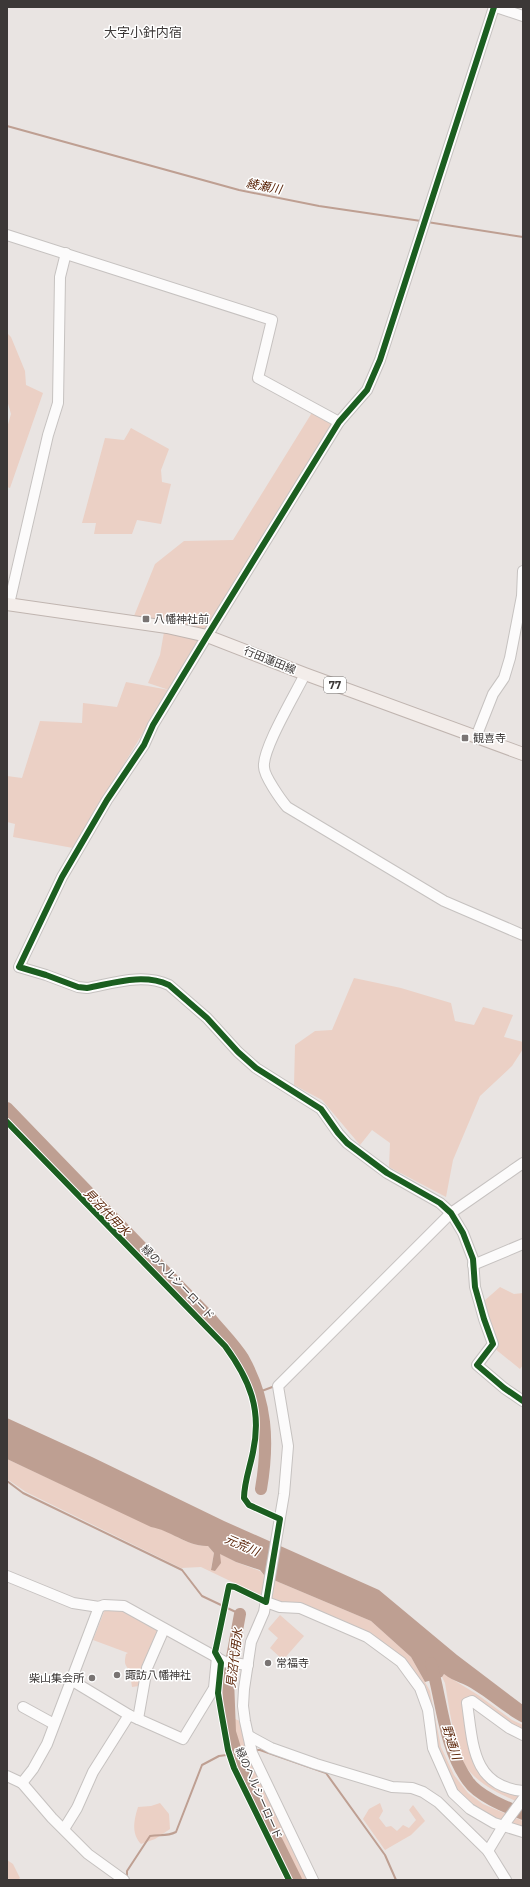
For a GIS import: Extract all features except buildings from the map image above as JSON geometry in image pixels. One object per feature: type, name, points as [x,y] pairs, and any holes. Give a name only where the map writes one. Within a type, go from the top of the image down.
[{"type":"main road","name":"行田蓮田線","points":[[8,604],[160,626],[207,636],[305,674],[523,754]]},
{"type":"street","points":[[523,16],[495,7],[380,360],[367,390],[339,422],[207,636],[154,725],[144,745],[107,800],[62,877],[19,967],[46,975],[78,988],[146,979],[169,985],[207,1018],[238,1052],[256,1068],[321,1109],[347,1143],[388,1173],[440,1203],[451,1213],[463,1233],[473,1259],[475,1287],[484,1320],[493,1344],[477,1365],[504,1388],[523,1400]]},
{"type":"street","points":[[7,234],[272,320],[258,378],[339,422]]},
{"type":"street","points":[[8,604],[48,435],[58,403],[60,277],[66,253]]},
{"type":"street","points":[[476,737],[493,694],[504,678],[510,658],[522,596],[523,571]]},
{"type":"street","points":[[305,674],[266,751],[263,768],[278,797],[287,807],[444,901],[523,935]]},
{"type":"street","points":[[313,1880],[252,1753],[243,1706],[251,1642],[261,1620],[266,1600],[283,1502],[288,1446],[278,1386],[451,1213],[523,1163]]},
{"type":"street","points":[[473,1265],[523,1244]]},
{"type":"street","points":[[7,1576],[73,1603],[99,1607],[104,1605],[124,1606],[221,1659],[248,1665]]},
{"type":"street","points":[[266,1600],[280,1607],[300,1608],[367,1637],[401,1662],[420,1688],[428,1710],[433,1748],[453,1793],[470,1809],[503,1826],[523,1832]]},
{"type":"street","points":[[22,1782],[33,1769],[46,1744],[99,1607]]},
{"type":"street","points":[[64,1829],[78,1808],[93,1772],[133,1717],[147,1668],[164,1629]]},
{"type":"street","points":[[71,1680],[133,1717],[184,1739],[214,1688],[221,1659]]},
{"type":"street","points":[[523,1735],[509,1728],[472,1701],[467,1703],[473,1744],[480,1768],[494,1782],[512,1790],[523,1792]]},
{"type":"street","points":[[23,1708],[54,1724]]},
{"type":"street","points":[[249,1736],[271,1748],[316,1764],[392,1787],[412,1788],[423,1792],[438,1802],[488,1851],[506,1880]]},
{"type":"street","points":[[7,1776],[22,1782],[88,1854],[124,1880]]},
{"type":"street","points":[[488,1851],[503,1826],[523,1799]]},
{"type":"shaded area","points":[[7,333],[11,337],[25,371],[26,385],[43,393],[10,488],[7,487],[7,428],[11,414],[7,400]]},
{"type":"shaded area","points":[[313,411],[334,424],[206,630],[134,616],[155,564],[184,541],[233,540]]},
{"type":"shaded area","points":[[131,428],[169,449],[161,470],[162,482],[171,484],[161,524],[137,520],[132,534],[94,534],[96,523],[82,523],[105,438],[124,440]]},
{"type":"shaded area","points":[[164,632],[199,639],[169,690],[148,683],[160,655]]},
{"type":"shaded area","points":[[126,682],[169,690],[73,848],[13,837],[15,824],[7,822],[7,776],[22,778],[40,721],[82,723],[83,703],[117,707]]},
{"type":"shaded area","points":[[354,978],[401,988],[451,1003],[455,1021],[474,1025],[483,1007],[513,1015],[504,1037],[523,1042],[523,1049],[512,1066],[480,1096],[453,1160],[446,1197],[389,1167],[390,1143],[372,1130],[360,1145],[322,1100],[294,1085],[295,1045],[315,1031],[332,1030]]},
{"type":"shaded area","points":[[500,1287],[514,1294],[523,1293],[523,1365],[520,1369],[494,1348],[484,1301]]},
{"type":"shaded area","points":[[7,1459],[151,1526],[193,1544],[208,1546],[214,1553],[211,1569],[219,1561],[219,1553],[236,1562],[260,1571],[264,1575],[276,1581],[371,1621],[411,1657],[430,1691],[441,1747],[454,1775],[468,1793],[483,1804],[523,1821],[523,1830],[486,1817],[451,1786],[435,1748],[430,1710],[402,1660],[290,1604],[273,1600],[201,1567],[181,1568],[26,1492],[7,1479]]},
{"type":"shaded area","points":[[105,1609],[127,1613],[139,1618],[159,1630],[139,1686],[132,1687],[130,1673],[125,1663],[126,1654],[128,1653],[93,1640]]},
{"type":"shaded area","points":[[280,1615],[304,1636],[283,1660],[270,1648],[278,1638],[268,1629]]},
{"type":"shaded area","points":[[234,1667],[237,1667],[233,1687],[235,1719],[240,1721],[252,1764],[309,1880],[301,1880],[241,1758],[236,1738],[231,1702]]},
{"type":"shaded area","points":[[444,1674],[478,1695],[512,1720],[523,1725],[523,1733],[467,1700],[478,1768],[523,1794],[523,1804],[502,1795],[482,1783],[470,1772],[465,1764],[460,1754],[453,1730],[445,1683],[442,1677]]},
{"type":"shaded area","points":[[160,1803],[169,1814],[170,1829],[155,1839],[141,1844],[136,1835],[134,1826],[138,1807],[151,1806]]},
{"type":"shaded area","points":[[380,1803],[383,1811],[379,1818],[386,1827],[391,1826],[397,1831],[403,1825],[409,1828],[416,1820],[409,1810],[413,1805],[425,1821],[411,1835],[385,1850],[363,1819],[369,1809]]},
{"type":"shaded area","points":[[7,1860],[13,1864],[20,1878],[18,1880],[7,1880]]},
{"type":"water","name":"元荒川","points":[[7,1418],[92,1457],[224,1521],[379,1590],[457,1655],[523,1705],[523,1723],[471,1688],[444,1674],[442,1677],[425,1682],[411,1657],[371,1621],[276,1581],[264,1575],[260,1570],[236,1562],[220,1554],[221,1563],[215,1571],[211,1570],[214,1553],[208,1546],[193,1544],[165,1531],[151,1527],[7,1459]]},
{"type":"waterway","name":"綾瀬川","points":[[7,126],[239,190],[319,206],[421,221]]},
{"type":"waterway","name":"綾瀬川","points":[[427,222],[523,237]]},
{"type":"waterway","name":"見沼代用水","points":[[7,1108],[212,1320],[240,1353],[251,1374],[257,1390],[264,1422],[265,1455],[261,1489]]},
{"type":"waterway","name":"見沼代用水","points":[[7,1108],[212,1320],[240,1353],[251,1374],[257,1390],[264,1422],[265,1455],[261,1489]]},
{"type":"waterway","points":[[259,1392],[275,1386]]},
{"type":"waterway","points":[[7,1481],[23,1493],[182,1570],[202,1596],[240,1614]]},
{"type":"waterway","name":"見沼代用水","points":[[240,1614],[228,1679],[230,1732],[242,1771],[296,1880]]},
{"type":"waterway","name":"野通川","points":[[431,1663],[449,1739],[460,1768],[468,1781],[478,1792],[523,1814]]},
{"type":"waterway","points":[[255,1750],[260,1750],[326,1773],[385,1855],[396,1880]]},
{"type":"waterway","points":[[127,1879],[127,1871],[150,1836],[166,1835],[176,1832],[202,1765],[219,1756],[249,1752]]},
{"type":"cycle path","points":[[494,7],[380,360],[367,390],[339,422],[153,725],[144,745],[107,800],[62,877],[19,967],[78,987],[87,988],[139,979],[159,981],[169,985],[207,1018],[238,1052],[256,1068],[321,1109],[347,1143],[387,1173],[440,1203],[451,1213],[463,1233],[473,1259],[475,1287],[493,1344],[477,1365],[504,1388],[523,1401]]},
{"type":"cycle path","name":"緑のヘルシーロード","points":[[7,1122],[225,1346],[241,1371],[252,1396],[256,1422],[255,1437],[244,1498],[249,1505],[280,1519],[266,1602],[235,1587],[229,1586],[215,1652],[221,1663],[218,1693],[228,1750],[234,1768],[289,1880]]},
{"type":"place","name":"八幡神社前","points":[[146,619]]},
{"type":"place","name":"観喜寺","points":[[465,738]]},
{"type":"place","name":"常福寺","points":[[268,1663]]},
{"type":"place","name":"諏訪八幡神社","points":[[117,1675]]},
{"type":"place","name":"柴山集会所","points":[[92,1678]]},
{"type":"district","name":"大字小針内宿","points":[[143,32]]}]
